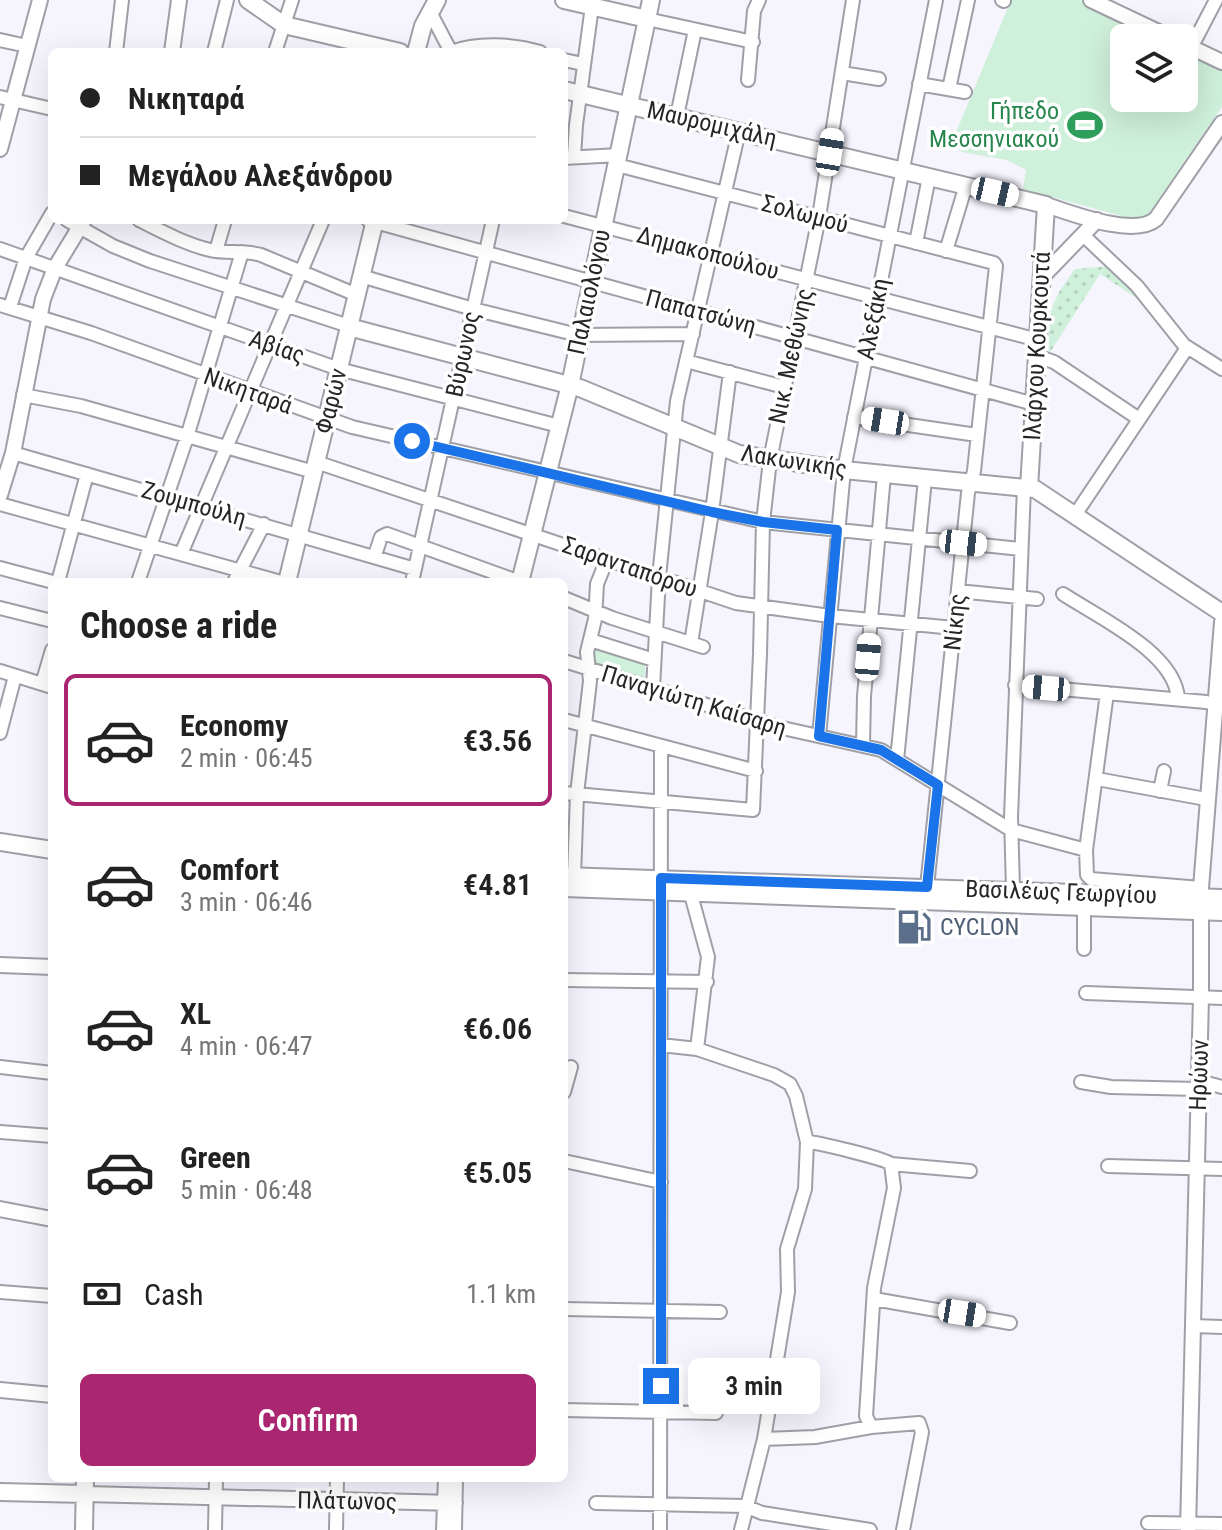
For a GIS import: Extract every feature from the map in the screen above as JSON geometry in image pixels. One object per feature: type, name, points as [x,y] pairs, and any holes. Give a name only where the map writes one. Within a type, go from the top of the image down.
[{"type":"main road","points":[[248,0],[284,25],[383,48]]},
{"type":"main road","points":[[564,0],[647,19]]},
{"type":"main road","name":"Παλαιολόγου","points":[[521,578],[570,385],[578,335],[651,0]]},
{"type":"main road","points":[[418,48],[434,6]]},
{"type":"main road","name":"Μαυρομιχάλη","points":[[572,92],[1046,205]]},
{"type":"main road","name":"Ιλάρχου Κουρκουτά","points":[[1026,487],[1046,205]]},
{"type":"main road","name":"Φαρών","points":[[288,578],[372,224]]},
{"type":"main road","name":"Λακωνικής","points":[[349,327],[570,385],[674,425],[721,448],[770,460],[1038,490],[1222,613]]},
{"type":"main road","points":[[0,842],[48,849]]},
{"type":"main road","points":[[0,852],[48,859]]},
{"type":"main road","name":"Βασιλέως Γεωργίου","points":[[568,880],[927,887],[1201,899],[1222,912]]},
{"type":"main road","name":"Βασιλέως Γεωργίου","points":[[661,884],[690,891],[1084,905],[1222,898]]},
{"type":"main road","points":[[84,1530],[85,1486]]},
{"type":"main road","name":"Πλάτωνος","points":[[0,1492],[85,1486]]},
{"type":"street","points":[[0,149],[7,99],[40,0]]},
{"type":"street","points":[[116,48],[122,0]]},
{"type":"street","points":[[173,48],[179,0]]},
{"type":"street","points":[[215,48],[227,0]]},
{"type":"street","points":[[276,48],[292,0]]},
{"type":"street","points":[[748,80],[753,14],[759,0]]},
{"type":"street","name":"Νικ. Μεθώνης","points":[[660,803],[753,810],[763,522],[770,460],[819,217],[853,0]]},
{"type":"street","name":"Αλεξάκη","points":[[819,736],[844,470],[936,0]]},
{"type":"street","points":[[949,89],[968,0]]},
{"type":"street","points":[[1198,30],[1216,0]]},
{"type":"street","points":[[1100,2],[1143,24]]},
{"type":"street","points":[[434,6],[450,48]]},
{"type":"street","points":[[569,158],[572,92],[583,64],[592,6]]},
{"type":"street","points":[[647,19],[753,42]]},
{"type":"street","points":[[677,116],[695,30]]},
{"type":"street","points":[[0,40],[27,46]]},
{"type":"street","points":[[464,48],[526,48]]},
{"type":"street","points":[[1198,51],[1222,62]]},
{"type":"street","points":[[568,61],[583,64]]},
{"type":"street","points":[[842,73],[879,79]]},
{"type":"street","points":[[919,84],[965,92]]},
{"type":"street","points":[[7,99],[48,108]]},
{"type":"street","points":[[1046,205],[1097,220],[1133,226],[1153,222],[1222,123]]},
{"type":"street","points":[[653,688],[659,577],[674,425],[739,131]]},
{"type":"street","name":"Σολωμού","points":[[569,158],[618,160],[726,193],[994,263]]},
{"type":"street","points":[[916,243],[929,177]]},
{"type":"street","points":[[946,251],[966,185]]},
{"type":"street","name":"Δημακοπούλου","points":[[568,217],[990,327],[1037,348],[1139,419]]},
{"type":"street","points":[[5,306],[26,258],[48,220]]},
{"type":"street","points":[[1041,278],[1097,220]]},
{"type":"street","points":[[0,495],[4,467],[13,453],[39,315],[55,268],[76,224]]},
{"type":"street","points":[[80,224],[113,246],[150,261],[349,327]]},
{"type":"street","points":[[148,224],[186,242],[216,251],[261,255],[357,295]]},
{"type":"street","points":[[216,251],[224,224]]},
{"type":"street","points":[[181,554],[321,224]]},
{"type":"street","name":"Παπατσώνη","points":[[384,224],[1034,404]]},
{"type":"street","name":"Βύρωνος","points":[[414,575],[492,224]]},
{"type":"street","points":[[1083,235],[1137,286],[1187,348],[1222,369]]},
{"type":"street","name":"Αβίας","points":[[0,249],[339,369],[559,426]]},
{"type":"street","points":[[139,578],[187,437],[242,252]]},
{"type":"street","name":"Νίκης","points":[[927,887],[963,543],[997,268],[994,263]]},
{"type":"street","points":[[361,276],[473,309],[578,335],[693,334]]},
{"type":"street","name":"Νικηταρά","points":[[5,306],[39,315],[326,420],[442,448],[763,522],[1021,549]]},
{"type":"street","points":[[1075,515],[1187,348]]},
{"type":"street","points":[[686,361],[784,387]]},
{"type":"street","points":[[568,600],[697,645],[730,372]]},
{"type":"street","name":"Σαρανταπόρου","points":[[23,395],[81,406],[430,500],[701,592],[760,608],[954,628]]},
{"type":"street","points":[[854,417],[977,435]]},
{"type":"street","name":"Ζουμπούλη","points":[[13,453],[375,555],[414,575]]},
{"type":"street","points":[[57,578],[87,474]]},
{"type":"street","points":[[863,745],[884,475]]},
{"type":"street","points":[[897,760],[925,479]]},
{"type":"street","points":[[1013,890],[1011,830],[1015,685],[1026,487]]},
{"type":"street","points":[[0,504],[181,554],[237,576],[264,524]]},
{"type":"street","points":[[375,555],[385,534],[509,578]]},
{"type":"street","points":[[568,858],[571,793],[590,681],[587,668],[597,584],[607,559]]},
{"type":"street","points":[[0,568],[48,580]]},
{"type":"street","points":[[958,591],[1037,599]]},
{"type":"street","points":[[1063,594],[1155,656],[1172,677],[1178,699]]},
{"type":"street","points":[[0,608],[48,620]]},
{"type":"street","name":"Ηρώων","points":[[1188,1527],[1201,899],[1206,799],[1218,705],[1222,622]]},
{"type":"street","points":[[590,640],[654,660]]},
{"type":"street","name":"Παναγιώτη Καίσαρη","points":[[568,662],[757,721],[863,745],[897,760],[1011,830],[1086,850]]},
{"type":"street","points":[[0,671],[47,685]]},
{"type":"street","points":[[0,733],[15,676]]},
{"type":"street","points":[[1015,685],[1218,705]]},
{"type":"street","points":[[1107,693],[1085,869],[1091,879],[1201,899]]},
{"type":"street","points":[[568,721],[756,771]]},
{"type":"street","points":[[660,1530],[661,746]]},
{"type":"street","points":[[1160,791],[1164,771]]},
{"type":"street","points":[[1097,779],[1206,799]]},
{"type":"street","points":[[571,793],[660,803]]},
{"type":"street","points":[[690,891],[708,957],[697,1049]]},
{"type":"street","points":[[1084,905],[1084,949]]},
{"type":"street","points":[[0,965],[48,967]]},
{"type":"street","points":[[568,980],[707,982]]},
{"type":"street","points":[[1086,993],[1222,998]]},
{"type":"street","points":[[661,1045],[697,1049],[774,1075],[790,1084],[807,1142],[805,1189],[787,1249],[788,1292],[764,1439],[741,1530]]},
{"type":"street","points":[[0,1067],[48,1073]]},
{"type":"street","points":[[568,1078],[571,1067]]},
{"type":"street","points":[[1081,1082],[1111,1087],[1222,1087]]},
{"type":"street","points":[[0,1132],[48,1136]]},
{"type":"street","points":[[807,1142],[819,1142],[846,1152],[881,1158],[891,1164],[970,1171]]},
{"type":"street","points":[[568,1162],[661,1182]]},
{"type":"street","points":[[871,1427],[866,1416],[874,1299],[880,1246],[894,1188],[891,1164]]},
{"type":"street","points":[[1108,1166],[1222,1169]]},
{"type":"street","points":[[0,1209],[48,1218]]},
{"type":"street","points":[[0,1292],[48,1296]]},
{"type":"street","points":[[874,1299],[1010,1323]]},
{"type":"street","points":[[568,1309],[720,1312]]},
{"type":"street","points":[[1193,1326],[1222,1327]]},
{"type":"street","points":[[0,1390],[48,1395]]},
{"type":"street","points":[[568,1410],[716,1413]]},
{"type":"street","points":[[764,1439],[815,1437],[914,1423],[922,1426],[903,1530]]},
{"type":"street","points":[[215,1530],[216,1482]]},
{"type":"street","points":[[336,1530],[337,1482]]},
{"type":"street","points":[[447,1482],[454,1530]]},
{"type":"street","points":[[444,1530],[454,1482]]},
{"type":"street","name":"Πλάτωνος","points":[[85,1486],[216,1497],[450,1503]]},
{"type":"street","points":[[596,1503],[745,1506],[762,1513],[870,1530]]},
{"type":"street","points":[[1148,1523],[1188,1527],[1222,1524]]},
{"type":"green space","name":"Γήπεδο Μεσσηνιακού","points":[[1011,0],[1080,0],[1131,24],[1110,24],[1110,112],[1198,112],[1198,56],[1222,67],[1222,107],[1148,215],[1132,219],[1023,189],[1026,170],[1007,160],[962,152],[952,142]]},
{"type":"green space","points":[[1112,266],[1152,312],[1144,303],[1100,274],[1049,354],[1052,308],[1067,280],[1075,269]]},
{"type":"green space","points":[[594,646],[645,661],[645,679],[593,663]]},
{"type":"place","name":"Γήπεδο Μεσσηνιακού","points":[[1085,125]]},
{"type":"place","name":"CYCLON","points":[[914,927]]},
{"type":"route","points":[[412,441],[712,512],[763,522],[837,530],[819,736],[881,750],[938,785],[927,887],[661,878],[661,1386]]}]
